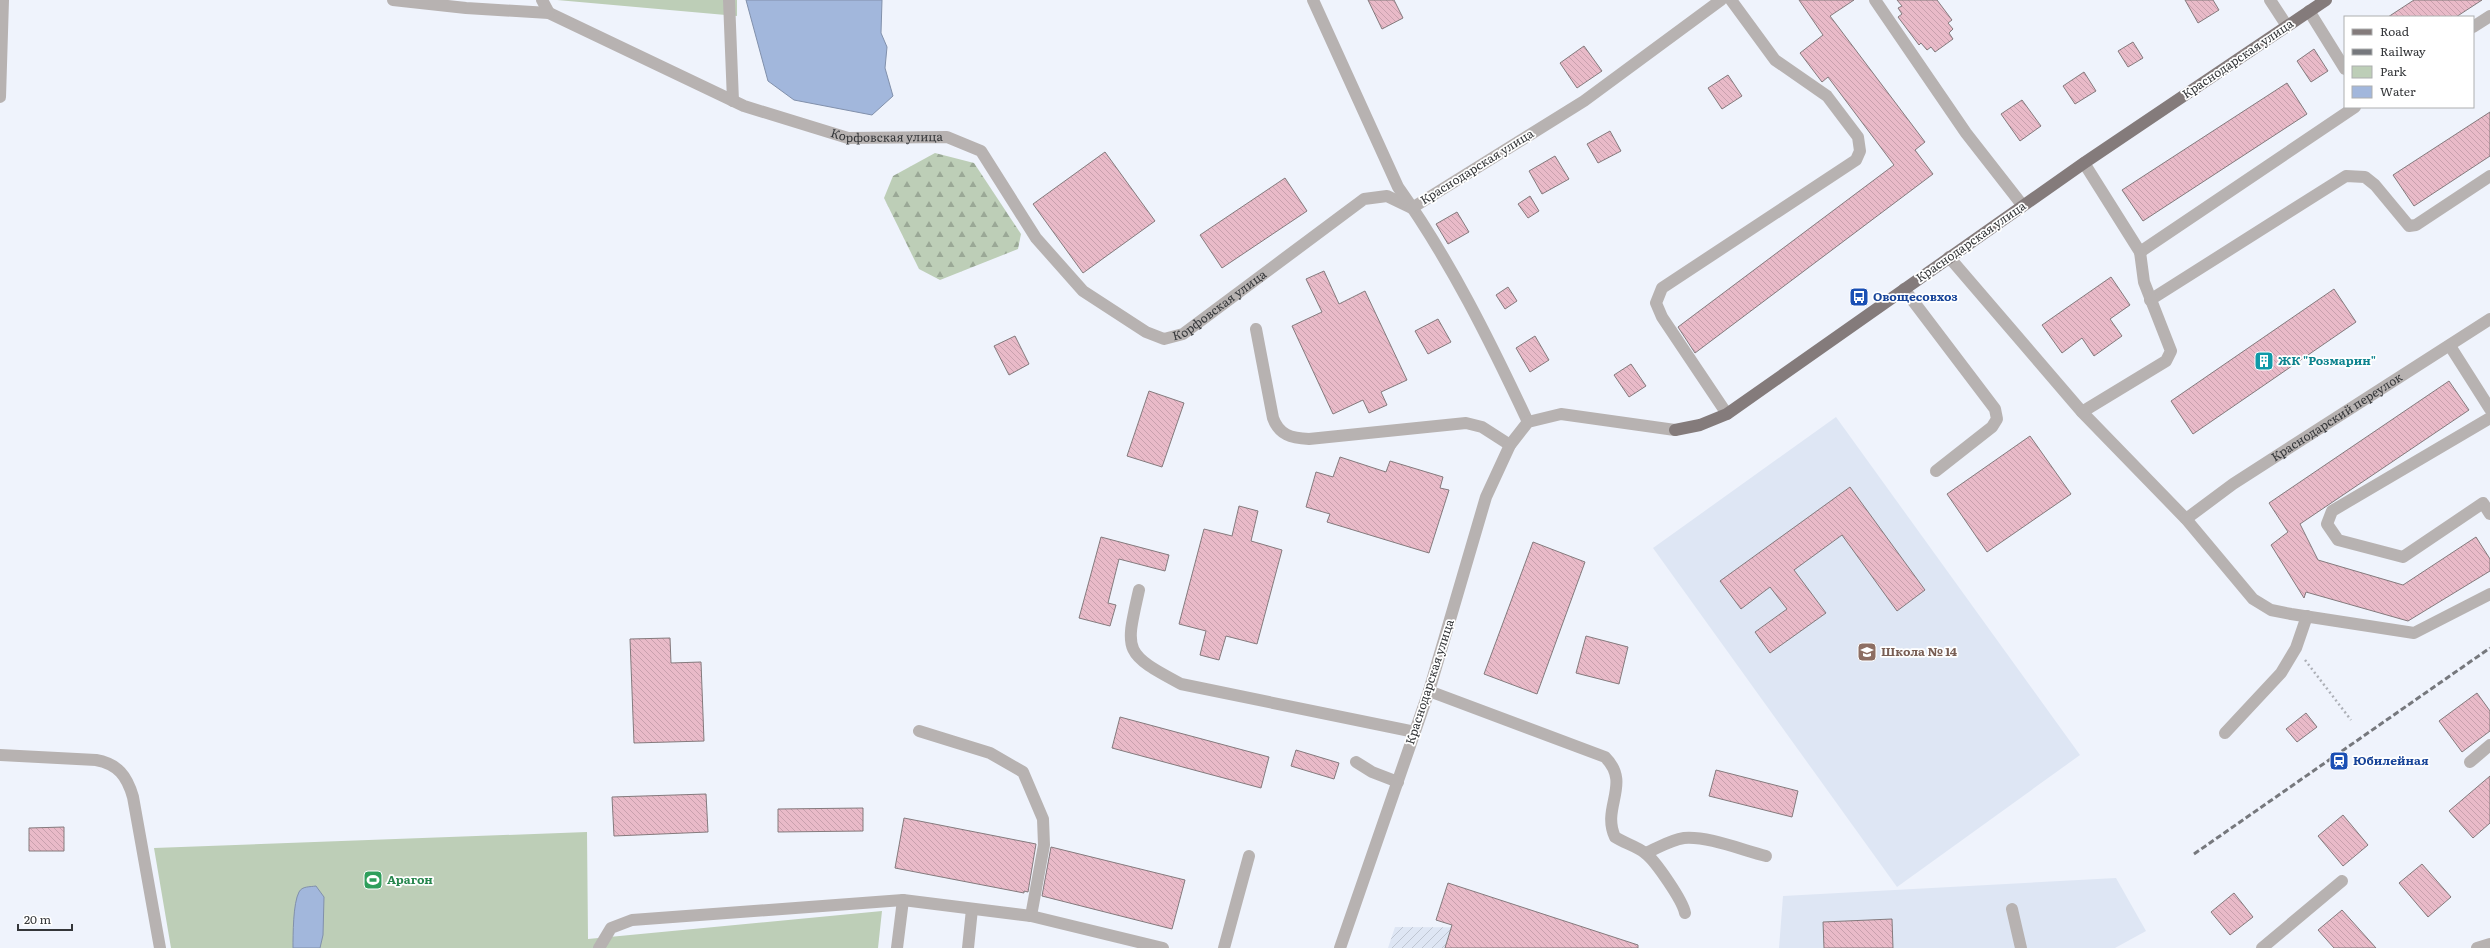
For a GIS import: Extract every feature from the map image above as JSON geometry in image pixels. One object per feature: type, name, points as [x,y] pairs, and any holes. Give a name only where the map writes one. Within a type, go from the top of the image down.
[{"type":"main road","name":"Краснодарская улица","points":[[1675,430],[1700,425],[1727,414],[2084,163],[2326,0]]},
{"type":"street","points":[[0,97],[3,0]]},
{"type":"street","name":"Корфовская улица","points":[[393,0],[466,8],[549,13],[733,101],[848,138],[948,137],[981,151],[1036,238],[1083,291],[1146,332],[1164,339],[1184,334],[1364,199],[1387,196],[1412,208]]},
{"type":"street","points":[[542,0],[549,13]]},
{"type":"street","points":[[729,0],[733,101]]},
{"type":"street","points":[[1313,0],[1398,187],[1412,208]]},
{"type":"street","name":"Краснодарская улица","points":[[1528,422],[1480,320],[1412,208],[1584,101],[1721,0]]},
{"type":"street","points":[[1727,414],[1662,317],[1656,303],[1662,288],[1856,160],[1860,151],[1858,137],[1826,96],[1775,60],[1731,0]]},
{"type":"street","points":[[1875,0],[1966,133],[2022,206]]},
{"type":"street","points":[[2270,0],[2287,26]]},
{"type":"street","points":[[2309,11],[2344,67]]},
{"type":"street","points":[[2474,26],[2490,16]]},
{"type":"street","points":[[2140,252],[2354,108]]},
{"type":"street","points":[[2082,412],[2166,361],[2171,351],[2144,282],[2140,252],[2084,163]]},
{"type":"street","points":[[2150,300],[2346,176],[2364,176],[2375,185],[2409,226],[2416,225],[2490,176]]},
{"type":"street","points":[[1949,257],[2082,412],[2186,519],[2253,599],[2271,610],[2414,633],[2490,594]]},
{"type":"street","points":[[1904,289],[1995,409],[1997,419],[1992,427],[1936,471]]},
{"type":"street","name":"Краснодарский переулок","points":[[2186,519],[2233,484],[2490,319]]},
{"type":"street","points":[[1256,328],[1273,418],[1276,427],[1284,434],[1308,439],[1466,423],[1482,427],[1510,445]]},
{"type":"street","points":[[2450,346],[2490,409]]},
{"type":"street","name":"Краснодарская улица","points":[[1340,948],[1429,691],[1486,497],[1510,445],[1528,422],[1560,414],[1675,430]]},
{"type":"street","points":[[2490,418],[2332,511],[2327,524],[2338,540],[2403,557],[2487,501],[2490,514]]},
{"type":"street","points":[[1139,590],[1129,634],[1133,653],[1153,669],[1181,684],[1415,732]]},
{"type":"street","points":[[2225,733],[2281,673],[2296,648],[2307,616]]},
{"type":"street","points":[[1429,691],[1605,757],[1614,766],[1617,777],[1611,828],[1615,837],[1627,845],[1646,853],[1679,897],[1685,913]]},
{"type":"street","points":[[919,731],[990,753],[1022,772],[1043,819],[1044,845],[1031,916]]},
{"type":"street","points":[[2470,762],[2490,745]]},
{"type":"street","points":[[0,755],[102,761],[118,768],[128,780],[134,797],[160,948]]},
{"type":"street","points":[[1356,762],[1372,772],[1398,782]]},
{"type":"street","points":[[1646,853],[1671,841],[1684,838],[1699,839],[1766,856]]},
{"type":"street","points":[[1224,948],[1249,856]]},
{"type":"street","points":[[2262,948],[2342,881]]},
{"type":"street","points":[[599,948],[611,928],[632,920],[903,900],[1031,916],[1163,948]]},
{"type":"street","points":[[897,948],[903,900]]},
{"type":"street","points":[[968,948],[972,908]]},
{"type":"street","points":[[2012,909],[2021,948]]},
{"type":"street","points":[[2476,948],[2490,944]]},
{"type":"path","points":[[2296,648],[2351,720]]},
{"type":"shaded area","name":"Школа № 14","points":[[1836,417],[2080,755],[1897,887],[1653,548]]},
{"type":"shaded area","points":[[2116,878],[2146,931],[2115,948],[1779,948],[1783,896]]},
{"type":"shaded area","points":[[1395,927],[1547,928],[1600,948],[1388,948]]},
{"type":"green space","points":[[557,0],[737,0],[737,16]]},
{"type":"green space","points":[[935,153],[974,163],[1021,234],[1018,249],[940,280],[919,269],[884,198],[893,176]]},
{"type":"green space","name":"Арагон","points":[[587,832],[588,939],[882,911],[878,948],[171,948],[154,848]]},
{"type":"water","points":[[746,0],[882,0],[881,33],[887,47],[885,68],[893,96],[872,115],[794,100],[768,81]]},
{"type":"water","points":[[316,886],[324,897],[323,935],[320,948],[293,948],[294,919],[297,897],[300,890],[306,887]]},
{"type":"building","points":[[1368,0],[1394,0],[1403,18],[1382,29]]},
{"type":"building","points":[[1799,0],[1854,0],[1830,16],[1925,142],[1915,150],[1933,174],[1695,353],[1678,327],[1894,165],[1828,77],[1822,82],[1800,53],[1823,35]]},
{"type":"building","points":[[1897,0],[1937,0],[1952,20],[1948,23],[1953,29],[1949,33],[1953,39],[1935,52],[1931,47],[1927,50],[1921,43],[1919,45],[1898,17],[1902,14],[1898,8],[1902,6]]},
{"type":"building","points":[[2185,0],[2213,0],[2219,10],[2198,23]]},
{"type":"building","points":[[2414,0],[2482,0],[2458,16],[2390,16]]},
{"type":"building","points":[[2133,42],[2143,58],[2128,67],[2118,51]]},
{"type":"building","points":[[1584,46],[1602,71],[1577,88],[1560,63]]},
{"type":"building","points":[[2314,49],[2328,71],[2311,82],[2297,61]]},
{"type":"building","points":[[2084,72],[2096,91],[2075,104],[2063,86]]},
{"type":"building","points":[[1728,75],[1742,96],[1722,109],[1708,88]]},
{"type":"building","points":[[2287,83],[2307,114],[2143,221],[2122,190]]},
{"type":"building","points":[[2022,100],[2041,126],[2020,141],[2001,114]]},
{"type":"building","points":[[2490,112],[2490,156],[2414,206],[2393,175]]},
{"type":"building","points":[[1610,131],[1621,151],[1598,163],[1587,144]]},
{"type":"building","points":[[1105,152],[1155,221],[1083,273],[1033,204]]},
{"type":"building","points":[[1555,156],[1569,179],[1542,194],[1529,171]]},
{"type":"building","points":[[1285,178],[1307,211],[1222,268],[1200,235]]},
{"type":"building","points":[[1530,196],[1539,211],[1528,218],[1518,204]]},
{"type":"building","points":[[1457,212],[1469,232],[1448,244],[1436,224]]},
{"type":"building","points":[[1324,271],[1339,304],[1365,291],[1407,380],[1381,392],[1387,405],[1369,413],[1363,400],[1333,414],[1292,326],[1322,312],[1306,279]]},
{"type":"building","points":[[2111,277],[2130,305],[2110,319],[2122,336],[2094,356],[2082,338],[2062,353],[2042,325]]},
{"type":"building","points":[[1508,287],[1517,301],[1505,309],[1496,295]]},
{"type":"building","name":"ЖК \"Розмарин\"","points":[[2334,289],[2356,322],[2193,434],[2171,401]]},
{"type":"building","points":[[1438,319],[1451,342],[1428,354],[1415,331]]},
{"type":"building","points":[[1015,336],[1029,364],[1009,375],[994,346]]},
{"type":"building","points":[[1535,336],[1549,360],[1530,372],[1516,348]]},
{"type":"building","points":[[1631,364],[1646,386],[1629,397],[1614,375]]},
{"type":"building","points":[[2449,381],[2469,410],[2300,524],[2318,560],[2403,585],[2476,537],[2490,559],[2490,571],[2408,621],[2306,592],[2304,598],[2271,545],[2288,532],[2269,503]]},
{"type":"building","points":[[1149,391],[1184,403],[1162,467],[1127,456]]},
{"type":"building","points":[[2030,436],[2071,494],[1987,552],[1947,494]]},
{"type":"building","points":[[1340,457],[1386,472],[1390,461],[1443,477],[1440,488],[1449,490],[1429,553],[1327,522],[1330,514],[1306,507],[1316,472],[1333,477]]},
{"type":"building","points":[[1850,487],[1925,590],[1897,611],[1842,535],[1794,570],[1826,613],[1770,653],[1755,632],[1787,609],[1770,587],[1741,609],[1720,581]]},
{"type":"building","points":[[1239,506],[1258,511],[1251,541],[1282,550],[1257,644],[1226,636],[1219,660],[1200,655],[1206,631],[1179,624],[1204,529],[1232,536]]},
{"type":"building","points":[[1101,537],[1169,555],[1165,571],[1119,559],[1108,603],[1116,605],[1110,626],[1079,618]]},
{"type":"building","points":[[1533,542],[1585,562],[1537,694],[1484,674]]},
{"type":"building","points":[[1586,636],[1628,647],[1619,684],[1576,673]]},
{"type":"building","points":[[670,638],[671,663],[701,662],[704,741],[634,743],[630,639]]},
{"type":"building","points":[[2477,693],[2490,711],[2490,731],[2462,752],[2439,721]]},
{"type":"building","points":[[2306,713],[2317,727],[2297,742],[2286,729]]},
{"type":"building","points":[[1120,717],[1269,757],[1261,788],[1112,748]]},
{"type":"building","points":[[1296,750],[1339,763],[1334,779],[1291,766]]},
{"type":"building","points":[[1716,770],[1798,791],[1792,817],[1709,796]]},
{"type":"building","points":[[2490,776],[2490,823],[2473,838],[2449,811]]},
{"type":"building","points":[[706,794],[708,832],[614,836],[612,797]]},
{"type":"building","points":[[863,808],[863,831],[778,832],[778,809]]},
{"type":"building","points":[[2343,815],[2368,845],[2343,866],[2318,836]]},
{"type":"building","points":[[904,818],[1036,844],[1028,892],[1024,891],[1024,893],[895,868]]},
{"type":"building","points":[[64,827],[64,851],[29,851],[29,828]]},
{"type":"building","points":[[1051,847],[1185,880],[1172,929],[1042,896]]},
{"type":"building","points":[[2422,864],[2451,897],[2428,917],[2399,883]]},
{"type":"building","points":[[1448,883],[1638,945],[1638,948],[1445,948],[1452,925],[1436,920]]},
{"type":"building","points":[[2234,893],[2253,917],[2230,935],[2211,912]]},
{"type":"building","points":[[2342,910],[2376,948],[2334,948],[2318,930]]},
{"type":"building","points":[[1892,919],[1893,948],[1824,948],[1823,922]]},
{"type":"railway","points":[[2194,854],[2490,648]]},
{"type":"place","name":"Овощесовхоз","points":[[1859,297]]},
{"type":"place","name":"ЖК \"Розмарин\"","points":[[2264,361]]},
{"type":"place","name":"Школа № 14","points":[[1867,652]]},
{"type":"place","name":"Юбилейная","points":[[2339,761]]},
{"type":"place","name":"Арагон","points":[[373,880]]}]
